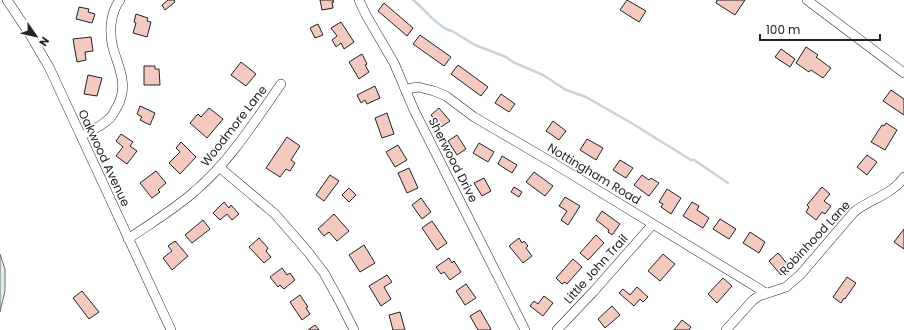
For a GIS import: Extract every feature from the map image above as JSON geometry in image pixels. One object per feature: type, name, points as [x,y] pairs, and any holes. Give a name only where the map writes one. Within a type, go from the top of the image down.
[{"type":"street","name":"Oakwood Avenue","points":[[7,0],[49,67],[170,330]]},
{"type":"street","points":[[81,136],[98,127],[111,117],[119,103],[123,89],[122,76],[113,46],[111,23],[114,7],[120,0]]},
{"type":"street","name":"Sherwood Drive","points":[[359,0],[394,63],[414,110],[525,330]]},
{"type":"street","points":[[807,0],[904,73]]},
{"type":"street","name":"Woodmore Lane","points":[[128,239],[171,210],[195,191],[219,167],[281,84]]},
{"type":"street","name":"Nottingham Road","points":[[406,89],[418,87],[434,90],[446,96],[474,117],[766,293]]},
{"type":"street","points":[[219,167],[275,214],[308,252],[324,273],[354,330]]},
{"type":"street","name":"Robinhood Lane","points":[[726,330],[758,296],[786,287],[800,275],[854,212],[863,205],[879,198],[891,190],[904,177]]},
{"type":"street","name":"Little John Trail","points":[[557,330],[594,291],[653,224]]},
{"type":"green space","points":[[0,254],[5,269],[5,291],[0,312]]},
{"type":"building","points":[[168,0],[174,0],[175,2],[165,10],[162,5]]},
{"type":"building","points":[[320,0],[333,0],[333,8],[322,10]]},
{"type":"building","points":[[627,0],[646,11],[639,22],[620,10]]},
{"type":"building","points":[[717,0],[745,0],[735,15],[716,3]]},
{"type":"building","points":[[384,3],[413,28],[407,36],[378,11]]},
{"type":"building","points":[[79,7],[89,9],[88,12],[95,14],[92,23],[76,19]]},
{"type":"building","points":[[136,14],[148,18],[147,21],[151,22],[147,37],[133,33],[136,23],[134,22]]},
{"type":"building","points":[[341,22],[354,42],[344,49],[341,43],[336,47],[332,40],[337,36],[331,28]]},
{"type":"building","points":[[318,24],[323,35],[315,38],[310,28]]},
{"type":"building","points":[[420,35],[451,57],[444,66],[413,44]]},
{"type":"building","points":[[91,37],[93,51],[85,52],[86,60],[77,62],[73,39]]},
{"type":"building","points":[[806,47],[818,55],[816,57],[831,68],[823,78],[811,70],[809,72],[796,63]]},
{"type":"building","points":[[781,49],[795,59],[790,67],[775,57]]},
{"type":"building","points":[[362,54],[369,72],[359,79],[349,62]]},
{"type":"building","points":[[241,62],[256,74],[246,86],[231,75]]},
{"type":"building","points":[[458,65],[488,87],[481,96],[451,74]]},
{"type":"building","points":[[144,66],[155,66],[155,69],[159,69],[160,85],[144,85]]},
{"type":"building","points":[[88,75],[102,78],[97,96],[84,94]]},
{"type":"building","points":[[375,86],[380,98],[367,104],[365,100],[361,103],[357,95]]},
{"type":"building","points":[[891,90],[904,99],[904,115],[883,101]]},
{"type":"building","points":[[501,94],[515,104],[509,112],[495,103]]},
{"type":"building","points":[[140,106],[155,113],[150,125],[140,120],[142,117],[137,114]]},
{"type":"building","points":[[209,108],[223,119],[207,138],[190,123],[198,114],[201,117]]},
{"type":"building","points":[[439,108],[450,121],[441,127],[431,115]]},
{"type":"building","points":[[387,113],[394,134],[382,138],[375,118]]},
{"type":"building","points":[[553,121],[566,131],[559,140],[546,131]]},
{"type":"building","points":[[886,123],[897,130],[885,150],[871,142],[882,125],[884,126]]},
{"type":"building","points":[[121,134],[133,142],[130,146],[137,151],[127,164],[116,156],[123,147],[116,141]]},
{"type":"building","points":[[457,135],[466,149],[457,155],[448,141]]},
{"type":"building","points":[[287,137],[300,146],[291,160],[295,163],[290,171],[286,169],[280,177],[266,168]]},
{"type":"building","points":[[587,139],[603,148],[596,160],[580,150]]},
{"type":"building","points":[[181,142],[196,157],[180,174],[169,163],[180,152],[176,148]]},
{"type":"building","points":[[479,143],[494,152],[488,162],[473,153]]},
{"type":"building","points":[[398,145],[407,160],[395,167],[386,152]]},
{"type":"building","points":[[867,155],[877,162],[867,175],[857,167]]},
{"type":"building","points":[[502,156],[517,165],[512,173],[498,164]]},
{"type":"building","points":[[620,160],[633,168],[626,178],[613,170]]},
{"type":"building","points":[[409,168],[418,188],[407,193],[398,173]]},
{"type":"building","points":[[156,171],[166,183],[158,190],[160,192],[152,198],[140,183]]},
{"type":"building","points":[[534,172],[553,186],[545,196],[526,182]]},
{"type":"building","points":[[330,175],[339,181],[324,201],[316,195]]},
{"type":"building","points":[[642,175],[649,180],[651,178],[659,183],[649,196],[634,185]]},
{"type":"building","points":[[484,178],[491,191],[482,196],[474,183]]},
{"type":"building","points":[[514,187],[522,192],[519,197],[511,192]]},
{"type":"building","points":[[822,187],[830,194],[824,201],[831,206],[825,214],[822,212],[816,220],[806,212],[809,207],[807,205]]},
{"type":"building","points":[[349,188],[356,195],[349,202],[342,195]]},
{"type":"building","points":[[667,189],[681,198],[671,214],[661,207],[663,204],[659,202]]},
{"type":"building","points":[[565,197],[580,206],[568,225],[561,220],[567,211],[559,206]]},
{"type":"building","points":[[421,198],[431,212],[422,219],[412,205]]},
{"type":"building","points":[[224,202],[229,208],[231,205],[239,214],[232,220],[227,214],[220,220],[213,213]]},
{"type":"building","points":[[692,202],[699,206],[697,210],[709,218],[703,228],[683,216]]},
{"type":"building","points":[[602,211],[620,224],[612,235],[608,232],[609,230],[596,220]]},
{"type":"building","points":[[334,214],[349,231],[337,241],[329,232],[324,236],[318,229]]},
{"type":"building","points":[[720,219],[736,229],[729,239],[713,229]]},
{"type":"building","points":[[203,220],[210,229],[192,243],[185,235]]},
{"type":"building","points":[[432,221],[447,243],[437,250],[422,228]]},
{"type":"building","points":[[904,229],[904,249],[894,242]]},
{"type":"building","points":[[750,232],[765,242],[759,253],[743,243]]},
{"type":"building","points":[[596,235],[604,243],[588,260],[580,253]]},
{"type":"building","points":[[259,238],[268,248],[266,251],[271,257],[264,263],[249,247]]},
{"type":"building","points":[[519,238],[522,243],[524,241],[528,246],[526,248],[532,256],[523,263],[509,246]]},
{"type":"building","points":[[175,241],[188,256],[172,270],[163,258],[172,251],[168,246]]},
{"type":"building","points":[[364,245],[375,263],[360,272],[349,255]]},
{"type":"building","points":[[778,253],[790,267],[781,275],[769,261]]},
{"type":"building","points":[[663,254],[675,264],[660,281],[648,271]]},
{"type":"building","points":[[449,258],[452,263],[454,261],[461,272],[450,280],[444,272],[441,274],[436,267]]},
{"type":"building","points":[[573,259],[582,267],[567,284],[565,282],[562,284],[556,278]]},
{"type":"building","points":[[282,268],[287,275],[290,273],[295,280],[284,289],[280,285],[278,287],[270,277]]},
{"type":"building","points":[[387,275],[392,282],[384,287],[391,299],[381,306],[369,286]]},
{"type":"building","points":[[847,277],[856,283],[841,303],[833,297]]},
{"type":"building","points":[[723,278],[732,286],[717,303],[708,294]]},
{"type":"building","points":[[466,284],[476,298],[465,305],[456,291]]},
{"type":"building","points":[[637,287],[648,297],[643,302],[640,299],[634,306],[619,293],[623,289],[630,295]]},
{"type":"building","points":[[82,291],[99,312],[89,319],[73,298]]},
{"type":"building","points":[[300,295],[308,307],[306,308],[310,314],[302,320],[290,302]]},
{"type":"building","points":[[544,296],[553,303],[543,316],[530,306],[534,301],[538,304]]},
{"type":"building","points":[[612,306],[620,315],[605,328],[598,319]]},
{"type":"building","points":[[480,310],[491,329],[478,330],[470,316]]},
{"type":"building","points":[[400,312],[405,330],[393,330],[389,315]]},
{"type":"building","points":[[682,320],[691,327],[689,330],[674,330]]},
{"type":"building","points":[[315,325],[319,330],[308,330]]},
{"type":"waterway","points":[[413,0],[447,29],[475,45],[506,57],[513,62],[543,75],[566,90],[586,97],[691,160],[694,160],[728,183]]}]
